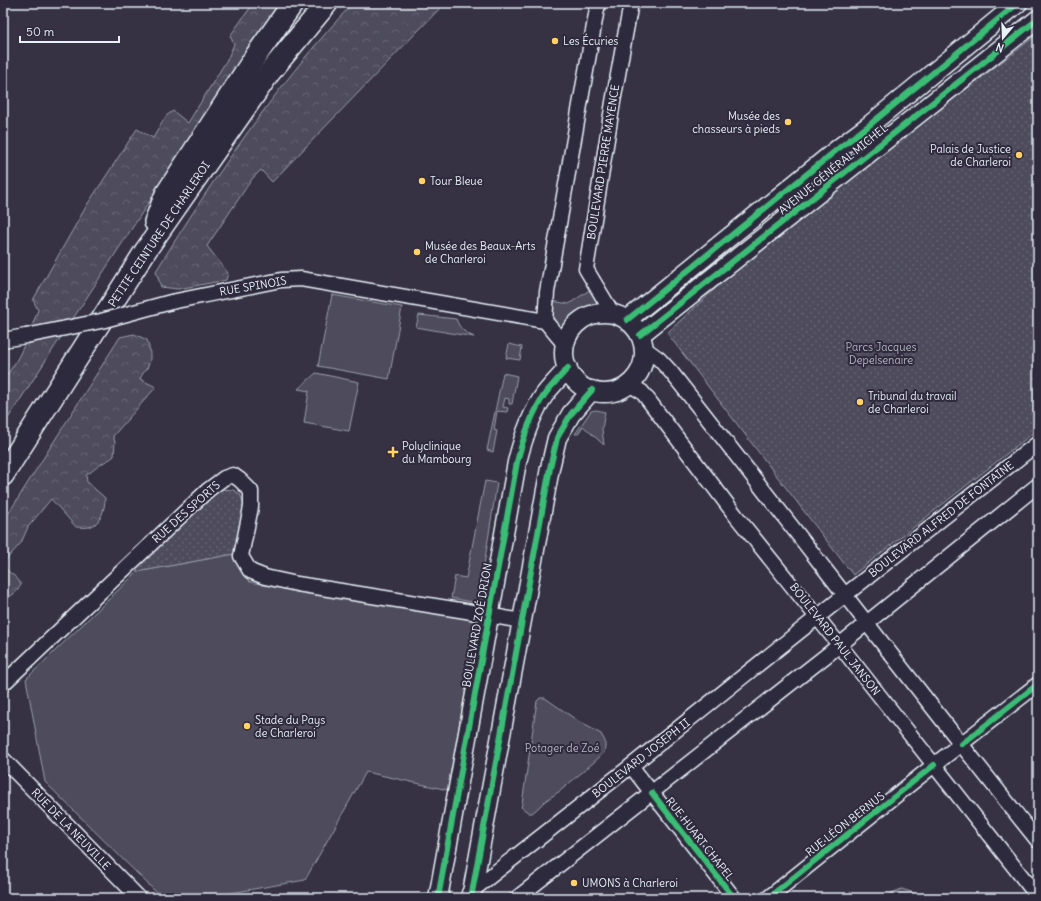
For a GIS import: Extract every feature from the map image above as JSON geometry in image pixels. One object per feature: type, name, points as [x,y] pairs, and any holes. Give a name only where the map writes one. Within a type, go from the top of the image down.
[{"type":"highway","points":[[146,250],[166,194],[255,57],[294,3]]},
{"type":"highway","name":"PETITE CEINTURE DE CHARLEROI","points":[[3,475],[146,250],[270,72],[327,3]]},
{"type":"main road","name":"AVENUE GÉNÉRAL MICHEL","points":[[620,317],[867,127],[1018,3]]},
{"type":"main road","name":"AVENUE GÉNÉRAL MICHEL","points":[[642,342],[1038,19]]},
{"type":"main road","points":[[598,314],[620,317],[635,327],[642,342],[643,361],[638,374],[629,384],[611,392],[592,390],[582,385],[573,378],[565,361],[565,345],[575,326],[582,319],[598,314]]},
{"type":"main road","name":"BOULEVARD ZOÉ DRION","points":[[438,898],[517,462],[523,439],[538,405],[546,393],[568,368]]},
{"type":"main road","points":[[469,895],[550,468],[557,438],[572,414],[592,390]]},
{"type":"street","points":[[565,345],[545,321],[547,292],[598,3]]},
{"type":"street","name":"BOULEVARD PIERRE MAYENCE","points":[[620,317],[586,269],[613,102],[631,3]]},
{"type":"street","name":"RUE SPINOIS","points":[[3,340],[101,321],[171,302],[281,280],[301,279],[545,321]]},
{"type":"street","points":[[642,342],[671,372],[775,504],[930,706],[962,744],[1038,841]]},
{"type":"street","name":"BOULEVARD PAUL JANSON","points":[[629,384],[642,392],[646,397],[736,516],[1038,897]]},
{"type":"street","name":"BOULEVARD ALFRED DE FONTAINE","points":[[818,618],[845,595],[1038,444]]},
{"type":"street","name":"RUE DES SPORTS","points":[[3,684],[208,490],[224,478],[233,475],[251,491],[251,507],[241,556],[250,571],[265,577],[297,584],[490,615],[521,622]]},
{"type":"street","points":[[517,898],[867,623],[1038,486]]},
{"type":"street","name":"BOULEVARD JOSEPH II","points":[[469,895],[818,618]]},
{"type":"street","name":"RUE LÉON BERNUS","points":[[768,898],[1038,684]]},
{"type":"street","name":"RUE DE LA NEUVILLE","points":[[3,759],[138,898]]},
{"type":"street","name":"RUE HUART CHAPEL","points":[[631,766],[734,898]]},
{"type":"green space","points":[[255,3],[284,3],[166,176],[3,426],[3,380],[19,355],[35,319],[38,310],[33,300],[87,205],[137,129],[153,138],[166,116],[173,111],[188,123],[228,58],[234,44],[230,36]]},
{"type":"green space","points":[[353,3],[445,3],[272,182],[261,170],[252,179],[207,246],[228,273],[226,280],[178,289],[161,287],[156,271],[201,200],[273,98],[298,66]]},
{"type":"green space","name":"Parcs Jacques Depelsenaire","points":[[1038,34],[1038,429],[853,575],[667,333],[734,271],[820,202]]},
{"type":"green space","points":[[591,289],[598,302],[577,311],[561,328],[557,330],[550,317],[552,301],[569,304]]},
{"type":"green space","points":[[332,295],[402,307],[389,379],[318,366]]},
{"type":"green space","points":[[419,315],[456,319],[463,330],[474,337],[416,327]]},
{"type":"green space","points":[[134,334],[147,340],[150,351],[149,365],[140,379],[156,387],[113,436],[115,442],[114,456],[86,475],[87,482],[105,498],[102,516],[97,523],[89,527],[76,527],[51,499],[28,527],[21,543],[3,563],[3,522],[120,337]]},
{"type":"green space","points":[[509,344],[522,347],[520,360],[506,358]]},
{"type":"green space","points":[[316,373],[359,382],[349,431],[304,423],[309,391],[298,389]]},
{"type":"green space","points":[[503,373],[517,376],[512,404],[509,404],[509,399],[505,398],[503,407],[508,408],[507,412],[497,411],[494,430],[497,431],[493,452],[487,450]]},
{"type":"green space","points":[[596,410],[605,412],[602,429],[604,445],[583,426],[578,434],[575,434],[591,411]]},
{"type":"green space","points":[[485,481],[497,483],[478,603],[451,598],[455,576],[466,578]]},
{"type":"green space","points":[[222,489],[233,490],[240,494],[245,507],[239,553],[137,572],[136,560],[209,493]]},
{"type":"green space","name":"Stade du Pays de Charleroi","points":[[239,553],[245,577],[250,582],[478,620],[448,790],[366,772],[305,880],[202,898],[162,898],[45,782],[26,679],[137,572]]},
{"type":"green space","points":[[3,566],[17,579],[21,585],[17,591],[7,599],[3,597]]},
{"type":"green space","name":"Potager de Zoé","points":[[540,698],[545,698],[578,721],[601,734],[605,741],[605,747],[604,753],[593,763],[532,813],[529,813],[521,807],[537,701]]},
{"type":"green space","points":[[902,889],[917,894],[921,898],[887,898],[891,893]]},
{"type":"cycle path","points":[[627,320],[867,127],[1018,3]]},
{"type":"cycle path","points":[[640,335],[1038,19]]},
{"type":"cycle path","points":[[438,898],[517,462],[525,435],[540,402],[553,384],[568,368]]},
{"type":"cycle path","points":[[471,898],[550,468],[557,438],[571,414],[592,390]]},
{"type":"cycle path","points":[[962,744],[1038,684]]},
{"type":"cycle path","points":[[768,898],[934,765]]},
{"type":"cycle path","points":[[652,793],[734,898]]},
{"type":"place","name":"Les Écuries","points":[[555,41]]},
{"type":"place","name":"Musée des chasseurs à pieds","points":[[788,122]]},
{"type":"place","name":"Palais de Justice de Charleroi","points":[[1019,155]]},
{"type":"place","name":"Tour Bleue","points":[[422,181]]},
{"type":"place","name":"Musée des Beaux-Arts de Charleroi","points":[[417,252]]},
{"type":"place","name":"Tribunal du travail de Charleroi","points":[[860,402]]},
{"type":"place","name":"Polyclinique du Mambourg","points":[[393,452]]},
{"type":"place","name":"Stade du Pays de Charleroi","points":[[247,726]]},
{"type":"place","name":"UMONS à Charleroi","points":[[574,883]]}]
